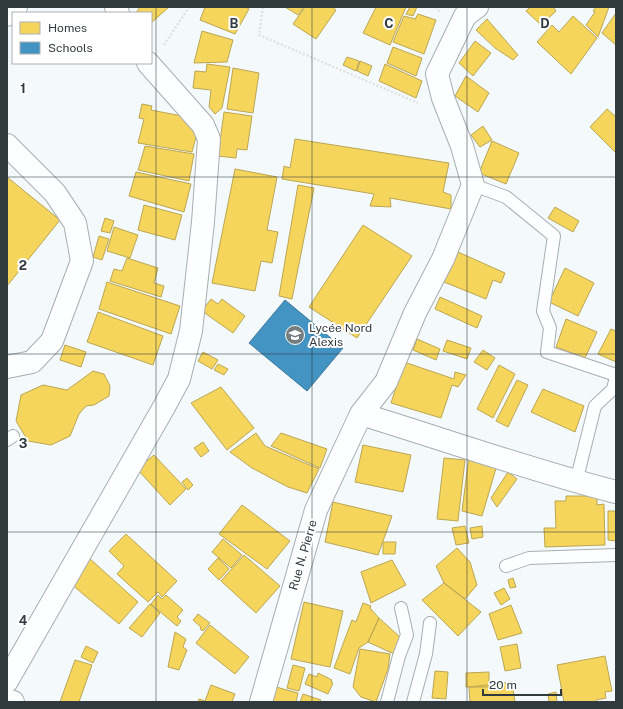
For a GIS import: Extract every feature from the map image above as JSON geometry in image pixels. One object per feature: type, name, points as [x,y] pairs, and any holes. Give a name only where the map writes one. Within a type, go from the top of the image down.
[{"type":"street","points":[[7,15],[16,7]]},
{"type":"street","points":[[474,185],[450,117],[437,74],[465,16],[477,7]]},
{"type":"street","points":[[7,681],[164,407],[179,379],[186,356],[203,222],[209,139],[208,132],[203,125],[149,64]]},
{"type":"street","points":[[7,145],[55,193],[75,223],[82,261],[52,341],[32,362],[7,368]]},
{"type":"street","name":"Rue N. Pierre","points":[[261,702],[316,510],[361,414],[386,382],[415,313],[443,259],[474,185]]},
{"type":"street","points":[[361,414],[551,475],[616,492]]},
{"type":"street","points":[[7,700],[13,702]]},
{"type":"lane","points":[[474,185],[506,197],[554,236],[543,311],[550,328],[547,352],[616,376],[613,389],[595,406],[576,482]]},
{"type":"lane","points":[[506,566],[529,558],[616,556]]},
{"type":"lane","points":[[387,702],[399,656],[407,635],[401,608]]},
{"type":"lane","points":[[413,702],[426,654],[430,623]]},
{"type":"path","points":[[152,60],[189,7]]},
{"type":"path","points":[[263,7],[259,35],[450,117]]},
{"type":"building: Homes","points":[[140,7],[169,7],[152,22],[152,12],[137,12]]},
{"type":"building: Homes","points":[[205,7],[245,7],[249,9],[235,34],[200,20]]},
{"type":"building: Homes","points":[[285,7],[304,7],[298,15]]},
{"type":"building: Homes","points":[[305,7],[332,7],[336,10],[316,39],[293,24]]},
{"type":"building: Homes","points":[[376,7],[406,7],[390,45],[363,33]]},
{"type":"building: Homes","points":[[410,7],[417,7],[413,16],[406,14]]},
{"type":"building: Homes","points":[[530,7],[553,7],[556,11],[541,25],[526,11]]},
{"type":"building: Homes","points":[[596,7],[609,7],[598,37],[586,25],[595,12],[593,11]]},
{"type":"building: Homes","points":[[616,13],[616,45],[602,33]]},
{"type":"building: Homes","points":[[418,14],[436,20],[424,54],[393,42],[404,16],[415,19]]},
{"type":"building: Homes","points":[[573,16],[597,38],[571,74],[537,42],[552,25],[559,32]]},
{"type":"building: Homes","points":[[487,19],[518,55],[513,60],[495,48],[476,30]]},
{"type":"building: Homes","points":[[202,31],[233,40],[227,62],[194,63]]},
{"type":"building: Homes","points":[[475,41],[491,53],[473,76],[459,63]]},
{"type":"building: Homes","points":[[393,47],[422,58],[416,76],[387,63]]},
{"type":"building: Homes","points":[[347,57],[359,61],[356,71],[343,65]]},
{"type":"building: Homes","points":[[360,61],[372,66],[368,76],[357,71]]},
{"type":"building: Homes","points":[[207,64],[230,67],[222,108],[215,114],[209,107],[211,90],[193,88],[195,71],[206,72]]},
{"type":"building: Homes","points":[[385,64],[422,81],[416,98],[379,81]]},
{"type":"building: Homes","points":[[233,68],[259,73],[253,113],[227,109]]},
{"type":"building: Homes","points":[[466,76],[489,93],[478,112],[455,96]]},
{"type":"building: Homes","points":[[142,104],[152,106],[151,110],[187,117],[196,137],[192,152],[138,143],[144,119],[139,118]]},
{"type":"building: Homes","points":[[607,109],[615,116],[616,114],[616,153],[590,127]]},
{"type":"building: Homes","points":[[224,112],[252,116],[247,150],[237,149],[236,158],[218,156]]},
{"type":"building: Homes","points":[[483,126],[492,140],[480,147],[471,135]]},
{"type":"building: Homes","points":[[295,139],[449,163],[443,192],[451,195],[451,209],[390,198],[391,207],[370,206],[374,194],[282,179],[284,166],[290,168]]},
{"type":"building: Homes","points":[[492,141],[519,153],[506,184],[479,173]]},
{"type":"building: Homes","points":[[145,146],[194,154],[189,181],[138,170]]},
{"type":"building: Homes","points":[[235,169],[277,177],[267,230],[278,232],[272,263],[261,261],[255,291],[212,283]]},
{"type":"building: Homes","points":[[136,172],[191,184],[184,212],[129,196]]},
{"type":"building: Homes","points":[[7,177],[60,220],[7,286]]},
{"type":"building: Homes","points":[[298,185],[314,188],[292,299],[279,296]]},
{"type":"building: Homes","points":[[144,205],[182,215],[175,240],[138,230]]},
{"type":"building: Homes","points":[[555,207],[579,221],[573,232],[548,218]]},
{"type":"building: Homes","points":[[105,218],[114,221],[110,233],[101,231]]},
{"type":"building: Homes","points":[[363,225],[412,256],[357,338],[309,307]]},
{"type":"building: Homes","points":[[114,227],[138,235],[130,258],[107,251]]},
{"type":"building: Homes","points":[[99,236],[109,239],[102,260],[93,257]]},
{"type":"building: Homes","points":[[458,252],[505,273],[501,283],[493,280],[486,299],[444,282]]},
{"type":"building: Homes","points":[[127,258],[158,268],[154,283],[164,286],[161,297],[110,281],[114,269],[122,271]]},
{"type":"building: Homes","points":[[565,268],[594,283],[578,316],[549,302]]},
{"type":"building: Homes","points":[[107,282],[180,306],[171,334],[99,309]]},
{"type":"building: Homes","points":[[440,297],[482,316],[477,328],[435,309]]},
{"type":"building: Homes","points":[[211,299],[218,304],[222,299],[245,316],[233,333],[202,311]]},
{"type":"building: Homes","points":[[98,312],[163,336],[153,365],[87,342]]},
{"type":"building: Homes","points":[[566,319],[597,332],[585,358],[556,347]]},
{"type":"building: Homes","points":[[611,329],[616,331],[616,362],[598,354]]},
{"type":"building: Homes","points":[[417,339],[440,349],[436,360],[413,350]]},
{"type":"building: Homes","points":[[447,340],[471,348],[467,359],[443,351]]},
{"type":"building: Homes","points":[[65,345],[86,352],[81,367],[60,360]]},
{"type":"building: Homes","points":[[483,350],[495,358],[487,370],[474,362]]},
{"type":"building: Homes","points":[[203,352],[218,360],[212,369],[198,361]]},
{"type":"building: Homes","points":[[404,362],[454,379],[455,372],[466,375],[458,387],[452,385],[441,418],[391,403]]},
{"type":"building: Homes","points":[[218,364],[228,369],[224,375],[214,370]]},
{"type":"building: Homes","points":[[499,365],[515,374],[493,418],[477,409]]},
{"type":"building: Homes","points":[[93,371],[104,374],[110,386],[109,396],[94,405],[86,406],[79,414],[70,436],[51,445],[28,441],[16,421],[21,395],[43,385],[67,390]]},
{"type":"building: Homes","points":[[517,380],[528,385],[508,427],[496,421]]},
{"type":"building: Homes","points":[[221,387],[254,428],[227,450],[191,403]]},
{"type":"building: Homes","points":[[543,389],[584,406],[575,432],[531,412]]},
{"type":"building: Homes","points":[[256,433],[265,446],[319,469],[307,493],[288,487],[252,468],[230,452]]},
{"type":"building: Homes","points":[[281,433],[327,449],[320,468],[271,446]]},
{"type":"building: Homes","points":[[203,442],[209,451],[201,457],[194,448]]},
{"type":"building: Homes","points":[[363,445],[411,455],[403,492],[355,482]]},
{"type":"building: Homes","points":[[154,455],[186,489],[170,505],[137,469]]},
{"type":"building: Homes","points":[[469,456],[497,465],[482,516],[462,511]]},
{"type":"building: Homes","points":[[444,458],[465,460],[458,521],[437,519]]},
{"type":"building: Homes","points":[[508,472],[517,479],[497,507],[491,498]]},
{"type":"building: Homes","points":[[187,478],[193,485],[188,490],[182,482]]},
{"type":"building: Homes","points":[[566,496],[597,496],[597,505],[604,504],[605,545],[545,547],[544,528],[556,528],[555,501],[566,501]]},
{"type":"building: Homes","points":[[333,502],[392,516],[378,555],[325,542]]},
{"type":"building: Homes","points":[[242,505],[290,541],[267,569],[219,534]]},
{"type":"building: Homes","points":[[608,511],[616,511],[616,541],[608,540]]},
{"type":"building: Homes","points":[[465,526],[469,543],[456,545],[452,528]]},
{"type":"building: Homes","points":[[482,526],[483,537],[472,539],[470,528]]},
{"type":"building: Homes","points":[[126,534],[177,581],[162,597],[158,592],[148,602],[117,574],[124,566],[109,551]]},
{"type":"building: Homes","points":[[223,539],[242,555],[231,568],[212,552]]},
{"type":"building: Homes","points":[[383,542],[396,542],[395,554],[383,554]]},
{"type":"building: Homes","points":[[457,548],[470,562],[477,585],[465,599],[444,583],[436,566]]},
{"type":"building: Homes","points":[[244,555],[280,586],[256,613],[221,581]]},
{"type":"building: Homes","points":[[89,558],[138,602],[119,624],[71,584]]},
{"type":"building: Homes","points":[[218,558],[229,569],[219,580],[208,569]]},
{"type":"building: Homes","points":[[392,560],[406,585],[371,603],[361,572]]},
{"type":"building: Homes","points":[[513,578],[516,587],[510,588],[508,580]]},
{"type":"building: Homes","points":[[444,583],[481,612],[458,636],[422,600]]},
{"type":"building: Homes","points":[[504,588],[510,599],[501,605],[494,593]]},
{"type":"building: Homes","points":[[158,595],[162,599],[166,595],[183,610],[177,617],[181,621],[177,626],[151,604]]},
{"type":"building: Homes","points":[[304,602],[343,611],[330,667],[291,659]]},
{"type":"building: Homes","points":[[363,603],[371,606],[370,608],[379,618],[368,642],[359,648],[350,674],[334,668],[352,620],[356,622]]},
{"type":"building: Homes","points":[[150,604],[160,613],[142,637],[129,628]]},
{"type":"building: Homes","points":[[511,605],[522,633],[498,640],[489,614]]},
{"type":"building: Homes","points":[[198,614],[210,623],[203,631],[200,629],[201,627],[193,620]]},
{"type":"building: Homes","points":[[379,618],[401,638],[394,654],[368,642]]},
{"type":"building: Homes","points":[[210,625],[249,657],[235,674],[196,643]]},
{"type":"building: Homes","points":[[175,632],[186,639],[183,647],[187,650],[179,670],[168,667]]},
{"type":"building: Homes","points":[[517,644],[521,668],[505,671],[500,647]]},
{"type":"building: Homes","points":[[86,646],[98,652],[93,663],[81,657]]},
{"type":"building: Homes","points":[[360,649],[390,654],[388,669],[376,702],[361,697],[353,687]]},
{"type":"building: Homes","points":[[605,656],[612,691],[605,692],[606,698],[596,700],[596,702],[564,702],[557,665]]},
{"type":"building: Homes","points":[[75,660],[92,665],[79,702],[60,702]]},
{"type":"building: Homes","points":[[293,665],[305,668],[299,691],[287,688]]},
{"type":"building: Homes","points":[[435,671],[448,672],[446,699],[432,698]]},
{"type":"building: Homes","points":[[489,672],[489,687],[466,687],[466,673]]},
{"type":"building: Homes","points":[[318,673],[332,680],[331,682],[333,683],[328,694],[305,684],[309,674],[317,677]]},
{"type":"building: Homes","points":[[512,682],[515,702],[470,702],[469,687]]},
{"type":"building: Homes","points":[[211,685],[235,694],[232,702],[198,702],[199,699],[205,701]]},
{"type":"building: Homes","points":[[276,687],[298,693],[296,702],[273,702]]},
{"type":"building: Homes","points":[[556,692],[557,702],[549,702],[548,694]]},
{"type":"building: Homes","points":[[303,694],[321,700],[320,702],[300,702]]},
{"type":"building: Schools","points":[[285,300],[343,348],[307,391],[249,343]]},
{"type":"place","name":"Lycée Nord Alexis","points":[[295,335]]}]
